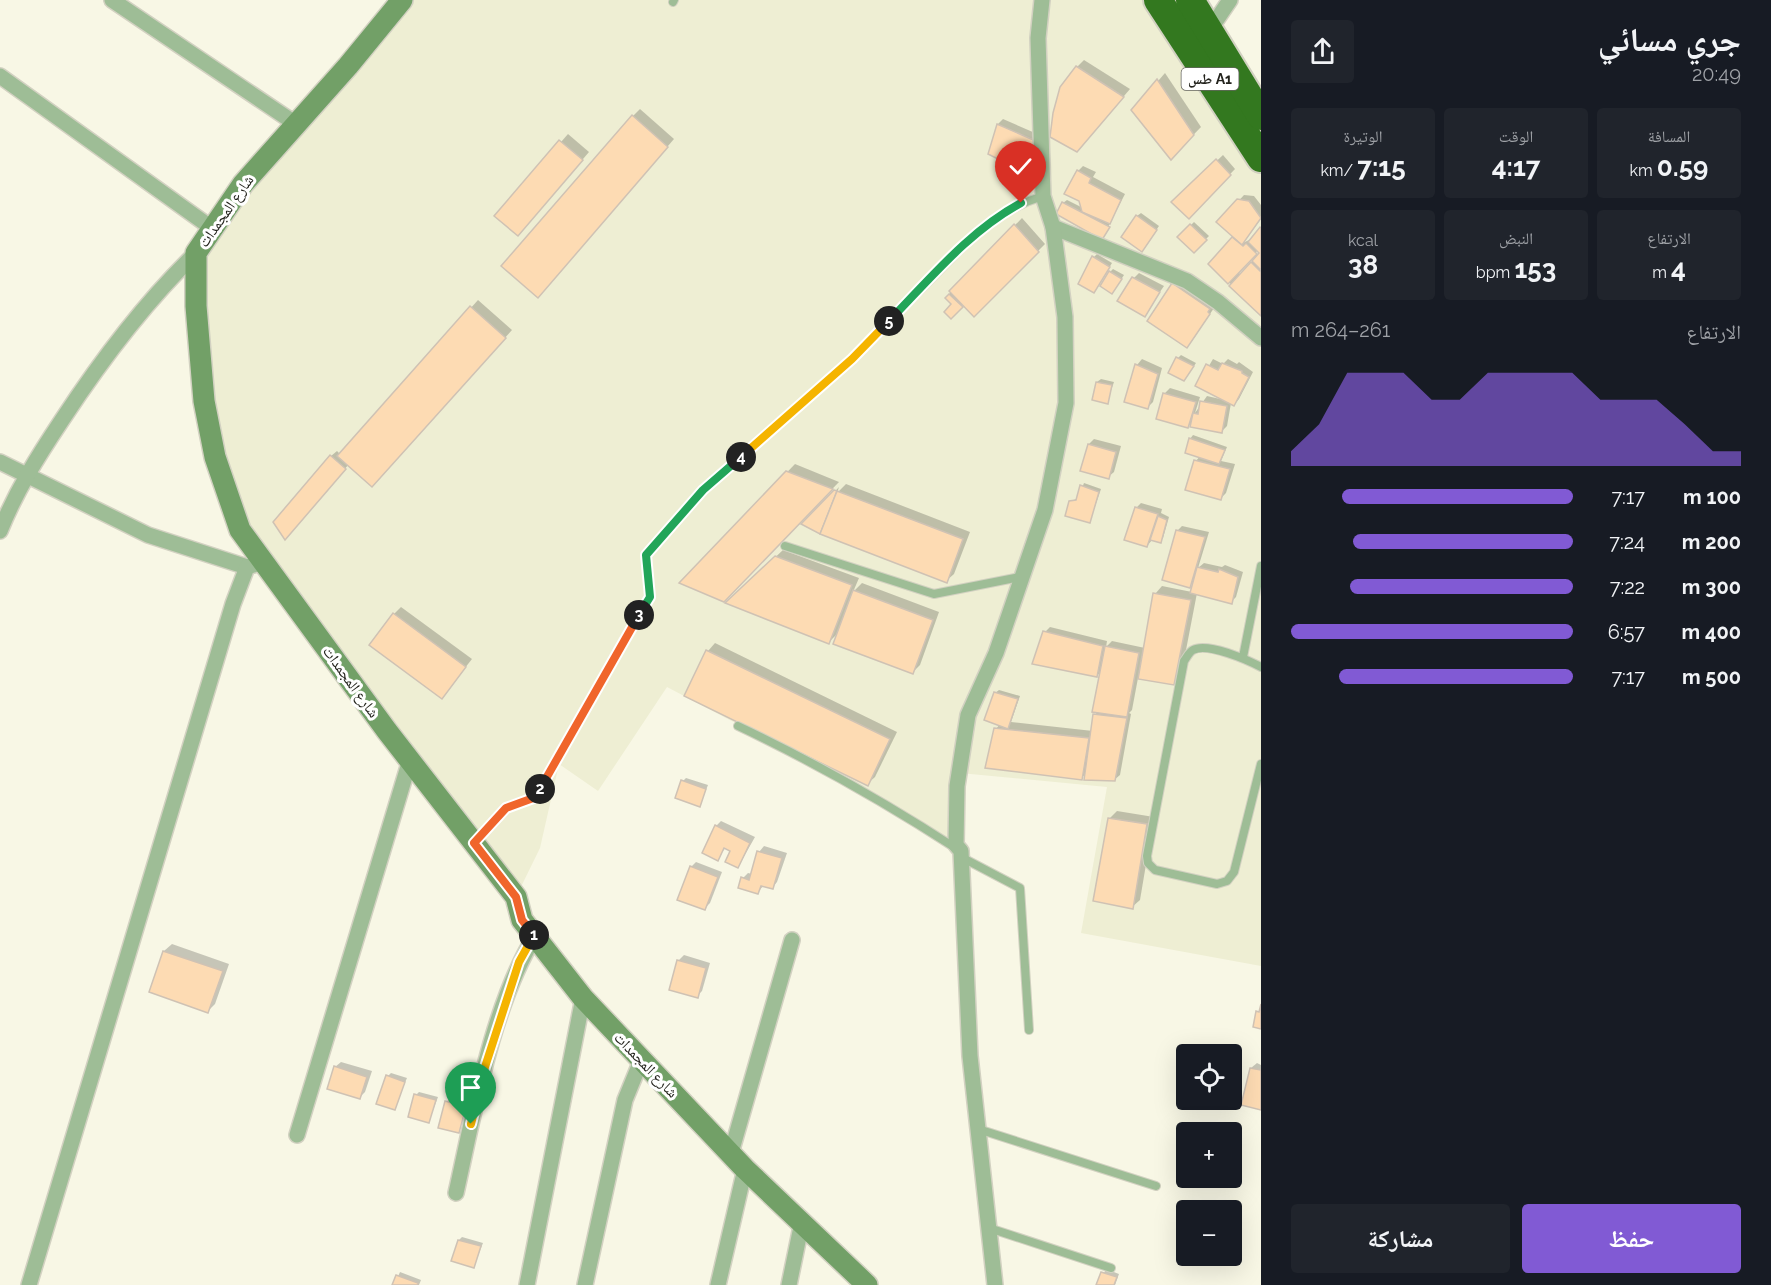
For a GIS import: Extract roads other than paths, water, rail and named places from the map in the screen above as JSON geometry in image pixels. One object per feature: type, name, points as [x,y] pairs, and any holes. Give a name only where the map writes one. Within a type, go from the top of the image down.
[{"type":"highway","name":"طس A1","points":[[1158,0],[1261,158]]},
{"type":"highway","name":"طس A1","points":[[1190,0],[1261,116]]},
{"type":"main road","name":"شارع المجمدات","points":[[402,0],[243,184],[196,253],[198,347],[204,401],[215,457],[240,530],[255,564],[516,897],[522,920],[582,998],[738,1161],[867,1285]]},
{"type":"street","points":[[112,0],[296,124]]},
{"type":"street","points":[[995,1285],[976,1128],[970,1056],[960,854],[956,844],[957,786],[968,715],[996,653],[1020,577],[1045,510],[1066,403],[1065,317],[1053,227],[1043,196],[1038,38],[1042,0]]},
{"type":"street","points":[[1209,31],[1230,0]]},
{"type":"street","points":[[0,76],[213,229]]},
{"type":"street","points":[[1053,227],[1187,281],[1218,302],[1261,338]]},
{"type":"street","points":[[0,531],[26,474],[131,320],[196,253]]},
{"type":"street","points":[[0,462],[148,535],[255,564],[233,603],[29,1285]]},
{"type":"street","points":[[297,1135],[410,760]]},
{"type":"street","points":[[456,1193],[485,1067],[519,962],[535,936]]},
{"type":"street","points":[[718,1285],[738,1161],[792,940]]},
{"type":"street","points":[[526,1285],[582,998]]},
{"type":"street","points":[[585,1285],[625,1100],[641,1060]]},
{"type":"street","points":[[789,1285],[802,1222]]},
{"type":"lane","points":[[474,843],[506,808],[536,797],[650,597],[646,555],[703,490],[852,359],[976,233],[998,215],[1021,203],[1043,196]]},
{"type":"lane","points":[[785,546],[934,594],[1020,577]]},
{"type":"lane","points":[[1243,657],[1261,566]]},
{"type":"lane","points":[[1261,667],[1243,657],[1200,648],[1191,651],[1184,661],[1147,856],[1148,863],[1155,870],[1217,884],[1227,881],[1234,872],[1261,764]]},
{"type":"lane","points":[[738,726],[818,764],[882,800],[960,854],[1020,888],[1029,1030]]},
{"type":"lane","points":[[976,1128],[1156,1186]]},
{"type":"lane","points":[[989,1228],[1111,1268]]}]
